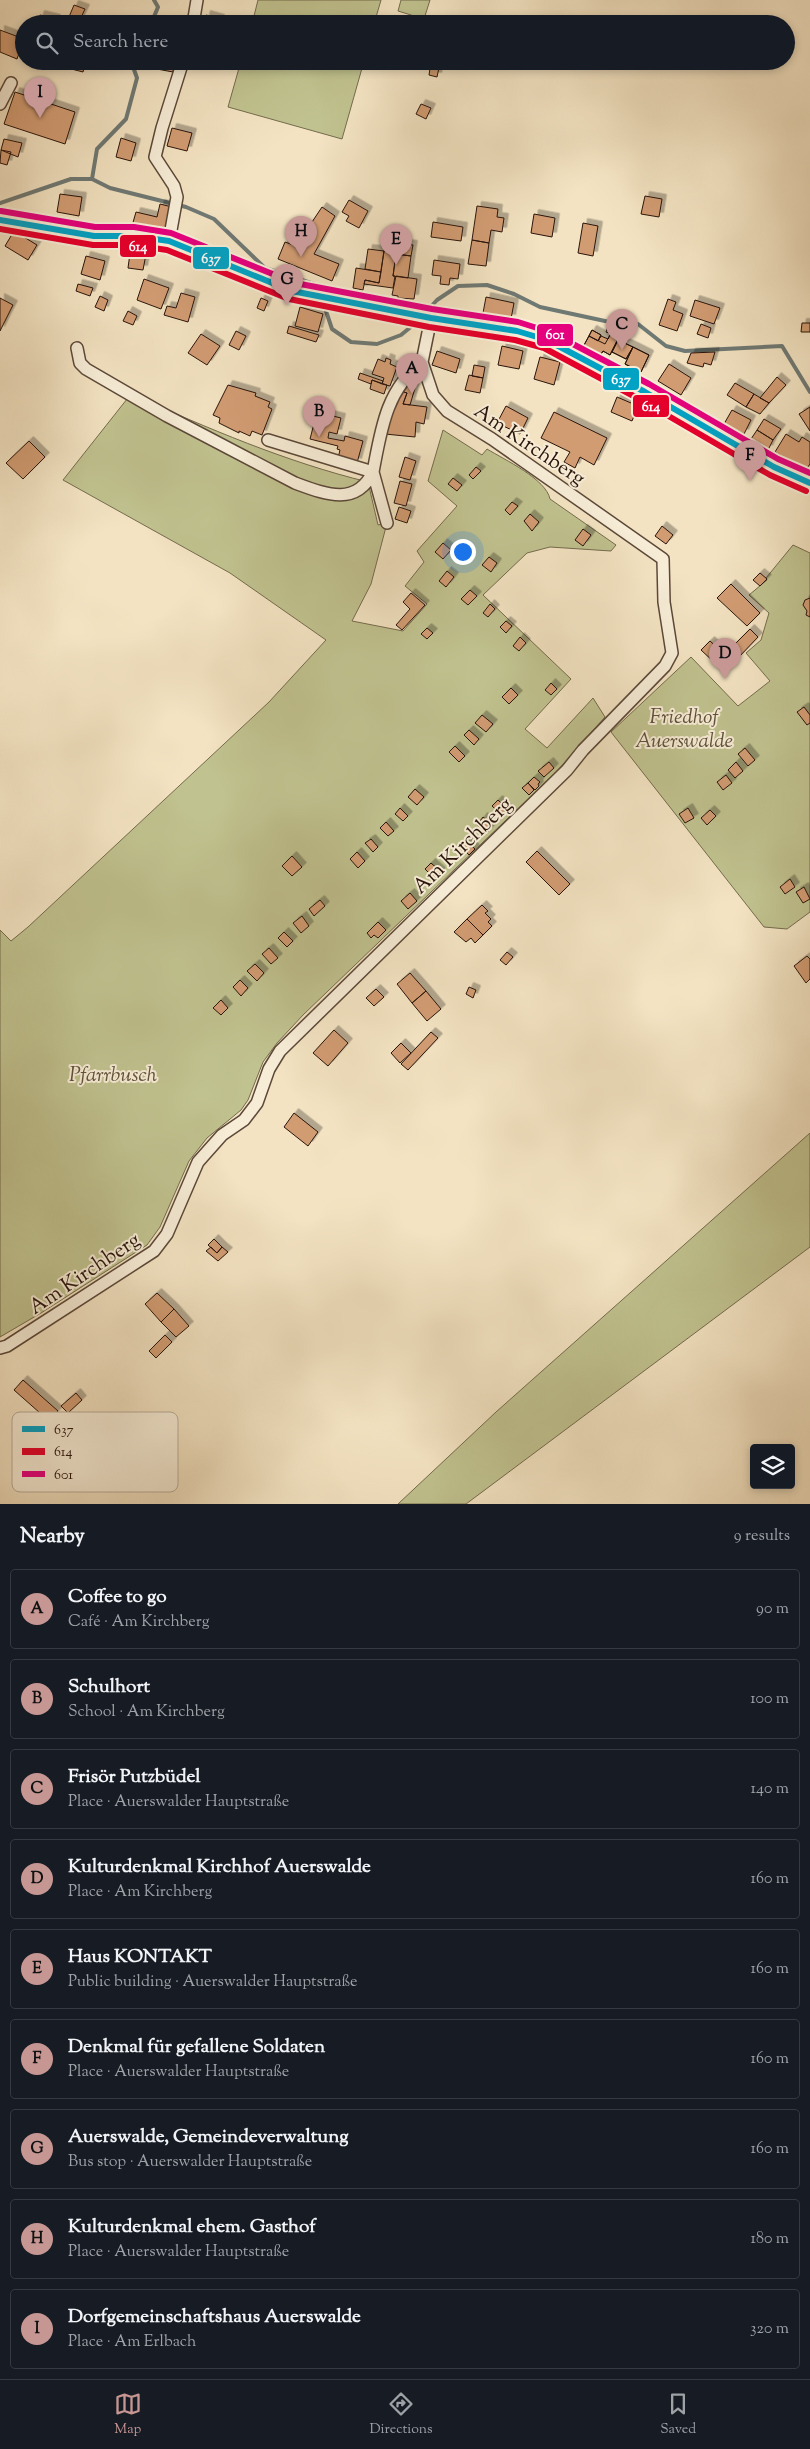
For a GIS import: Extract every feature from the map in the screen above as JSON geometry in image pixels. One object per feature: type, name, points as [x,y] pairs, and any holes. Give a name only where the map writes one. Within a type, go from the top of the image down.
[{"type":"main road","points":[[0,220],[94,236],[134,236],[169,241],[230,264],[269,282],[309,295],[426,317],[517,331],[547,340],[638,388],[774,466],[810,483]]},
{"type":"street","points":[[194,15],[197,0]]},
{"type":"street","points":[[169,241],[177,198],[174,186],[155,157],[162,128],[181,70]]},
{"type":"street","points":[[0,104],[11,83]]},
{"type":"street","points":[[77,348],[80,363],[86,369],[184,426],[295,483],[311,489],[346,496],[360,490],[368,482],[373,472],[383,419],[409,372],[422,362],[426,317]]},
{"type":"street","name":"Am Kirchberg","points":[[0,1348],[7,1346],[154,1251],[167,1234],[198,1162],[222,1135],[244,1120],[257,1103],[269,1069],[280,1051],[567,770],[583,750],[665,666],[672,653],[664,602],[663,559],[492,439],[447,411],[434,394],[422,362]]},
{"type":"street","points":[[268,440],[373,472]]},
{"type":"street","points":[[373,472],[387,523]]},
{"type":"green space","points":[[258,0],[381,0],[377,15],[254,15]]},
{"type":"green space","points":[[401,0],[430,0],[425,15],[411,15],[398,11]]},
{"type":"green space","points":[[238,70],[361,70],[342,139],[228,107]]},
{"type":"green space","name":"Pfarrbusch","points":[[131,394],[218,432],[277,454],[307,465],[368,482],[378,525],[387,523],[371,584],[352,621],[403,631],[427,604],[405,586],[424,562],[417,551],[457,506],[428,481],[443,430],[482,455],[487,449],[533,477],[541,484],[550,499],[616,545],[611,551],[550,547],[527,553],[483,595],[571,679],[525,729],[547,748],[593,698],[605,717],[556,772],[303,1015],[277,1043],[263,1062],[248,1100],[241,1110],[207,1138],[189,1161],[160,1227],[147,1245],[0,1337],[0,930],[11,941],[28,927],[269,702],[326,640],[230,573],[63,480]]},
{"type":"green space","name":"Friedhof Auerswalde","points":[[793,545],[810,553],[810,912],[787,929],[764,927],[611,732],[691,657],[738,706],[770,681],[746,653],[761,640],[769,613],[749,595],[767,580],[766,578]]},
{"type":"green space","points":[[810,1133],[810,1247],[466,1504],[398,1504],[496,1412]]},
{"type":"building","points":[[74,5],[85,9],[82,15],[70,15]]},
{"type":"building","points":[[0,30],[15,36],[15,58],[0,52]]},
{"type":"building","points":[[430,70],[438,70],[437,77],[429,75]]},
{"type":"building","points":[[15,92],[75,112],[65,144],[4,124]]},
{"type":"building","points":[[421,104],[431,108],[426,119],[416,114]]},
{"type":"building","points":[[172,128],[192,133],[187,151],[167,146]]},
{"type":"building","points":[[121,138],[136,143],[131,161],[116,157]]},
{"type":"building","points":[[4,139],[22,143],[18,157],[1,150]]},
{"type":"building","points":[[1,150],[11,152],[7,165],[0,163]]},
{"type":"building","points":[[60,194],[82,197],[79,216],[57,212]]},
{"type":"building","points":[[645,196],[662,199],[659,217],[641,214]]},
{"type":"building","points":[[349,200],[368,211],[359,228],[346,221],[349,216],[342,212]]},
{"type":"building","points":[[160,204],[172,207],[167,230],[161,228],[160,233],[132,226],[136,212],[157,217]]},
{"type":"building","points":[[477,206],[498,209],[497,217],[504,218],[502,232],[491,230],[489,243],[472,240]]},
{"type":"building","points":[[322,207],[335,216],[314,254],[339,264],[332,281],[278,259],[285,242],[296,246]]},
{"type":"building","points":[[534,214],[555,218],[552,237],[531,233]]},
{"type":"building","points":[[433,222],[463,227],[461,241],[431,237]]},
{"type":"building","points":[[583,223],[598,226],[593,256],[578,253]]},
{"type":"building","points":[[14,231],[37,245],[28,260],[5,246]]},
{"type":"building","points":[[472,240],[489,243],[486,266],[468,264]]},
{"type":"building","points":[[398,243],[413,245],[411,256],[396,254]]},
{"type":"building","points":[[131,246],[147,249],[143,270],[128,268]]},
{"type":"building","points":[[385,246],[397,248],[396,254],[384,251]]},
{"type":"building","points":[[368,249],[384,251],[381,272],[365,269]]},
{"type":"building","points":[[384,251],[396,254],[393,288],[364,284],[365,280],[379,283]]},
{"type":"building","points":[[396,254],[411,256],[408,278],[393,276]]},
{"type":"building","points":[[86,256],[105,261],[100,280],[81,274]]},
{"type":"building","points":[[434,260],[460,264],[458,279],[450,278],[449,285],[440,284],[441,276],[432,275]]},
{"type":"building","points":[[356,268],[381,272],[379,283],[365,280],[363,290],[353,288]]},
{"type":"building","points":[[396,276],[417,279],[414,299],[398,298],[398,296],[392,295]]},
{"type":"building","points":[[144,279],[169,288],[161,309],[137,300]]},
{"type":"building","points":[[78,284],[93,288],[90,296],[76,291]]},
{"type":"building","points":[[181,293],[195,297],[188,322],[164,315],[167,306],[176,308]]},
{"type":"building","points":[[100,296],[108,300],[104,311],[95,307]]},
{"type":"building","points":[[486,297],[514,303],[511,319],[483,313]]},
{"type":"building","points":[[0,298],[13,305],[0,331]]},
{"type":"building","points":[[261,298],[268,301],[264,311],[257,308]]},
{"type":"building","points":[[668,299],[676,302],[673,310],[683,314],[677,331],[659,325]]},
{"type":"building","points":[[695,300],[720,308],[714,324],[690,316]]},
{"type":"building","points":[[300,307],[323,314],[318,332],[295,326]]},
{"type":"building","points":[[128,311],[137,316],[133,325],[123,321]]},
{"type":"building","points":[[802,323],[810,323],[810,332],[801,332]]},
{"type":"building","points":[[609,324],[630,331],[627,339],[606,332]]},
{"type":"building","points":[[701,324],[711,328],[708,338],[697,334]]},
{"type":"building","points":[[289,326],[319,335],[316,342],[287,333]]},
{"type":"building","points":[[592,330],[601,335],[598,341],[601,336],[608,339],[610,335],[618,339],[610,355],[603,351],[600,356],[583,347]]},
{"type":"building","points":[[592,330],[601,335],[598,341],[589,336]]},
{"type":"building","points":[[236,331],[246,336],[239,350],[229,345]]},
{"type":"building","points":[[201,334],[220,346],[207,365],[188,353]]},
{"type":"building","points":[[610,335],[618,339],[610,355],[603,351],[600,356],[583,347],[589,336],[605,344]]},
{"type":"building","points":[[618,340],[633,347],[626,359],[612,352]]},
{"type":"building","points":[[618,340],[633,347],[626,359],[612,352]]},
{"type":"building","points":[[502,346],[523,351],[519,369],[498,365]]},
{"type":"building","points":[[633,347],[649,355],[641,372],[625,364]]},
{"type":"building","points":[[633,347],[649,355],[641,372],[625,364]]},
{"type":"building","points":[[437,351],[460,359],[456,373],[432,365]]},
{"type":"building","points":[[715,352],[711,365],[704,363],[703,367],[687,363],[691,353]]},
{"type":"building","points":[[540,357],[560,362],[554,385],[534,379]]},
{"type":"building","points":[[386,358],[391,360],[390,364],[397,367],[390,386],[382,384],[384,378],[372,374],[378,359],[385,362]]},
{"type":"building","points":[[669,364],[691,378],[681,395],[658,381]]},
{"type":"building","points":[[474,365],[485,367],[483,378],[472,376]]},
{"type":"building","points":[[360,373],[383,381],[382,384],[372,380],[371,384],[358,379]]},
{"type":"building","points":[[469,375],[483,378],[480,393],[465,390]]},
{"type":"building","points":[[777,377],[786,385],[769,403],[760,398]]},
{"type":"building","points":[[372,380],[387,385],[384,394],[370,389]]},
{"type":"building","points":[[735,383],[754,394],[746,407],[727,395]]},
{"type":"building","points":[[228,385],[256,393],[255,396],[270,402],[268,407],[272,409],[262,435],[252,431],[250,436],[239,431],[239,433],[219,423],[220,418],[213,415]]},
{"type":"building","points":[[404,385],[415,388],[410,405],[403,404],[407,393],[401,391]]},
{"type":"building","points":[[401,391],[407,393],[403,404],[427,407],[424,424],[416,422],[415,437],[385,434]]},
{"type":"building","points":[[754,394],[769,403],[760,414],[746,407]]},
{"type":"building","points":[[617,397],[638,406],[632,421],[611,412]]},
{"type":"building","points":[[506,406],[528,418],[520,434],[497,423]]},
{"type":"building","points":[[810,407],[810,431],[799,414]]},
{"type":"building","points":[[732,410],[751,420],[744,434],[724,424]]},
{"type":"building","points":[[317,412],[341,418],[337,434],[329,432],[328,438],[344,441],[345,436],[363,441],[357,463],[338,458],[340,450],[337,449],[338,446],[310,439]]},
{"type":"building","points":[[554,412],[607,438],[594,465],[580,457],[575,468],[564,462],[570,452],[541,438]]},
{"type":"building","points":[[764,419],[781,429],[773,440],[757,430]]},
{"type":"building","points":[[757,430],[773,440],[768,450],[751,439]]},
{"type":"building","points":[[786,434],[799,442],[802,437],[810,442],[810,464],[805,471],[775,452]]},
{"type":"building","points":[[29,441],[45,457],[23,479],[6,463]]},
{"type":"building","points":[[405,457],[416,461],[410,480],[399,477]]},
{"type":"building","points":[[476,467],[481,471],[473,479],[469,475]]},
{"type":"building","points":[[453,478],[462,485],[457,491],[448,484]]},
{"type":"building","points":[[400,481],[412,484],[406,506],[394,503]]},
{"type":"building","points":[[512,502],[518,506],[510,515],[505,510]]},
{"type":"building","points":[[399,507],[411,511],[407,523],[395,519]]},
{"type":"building","points":[[530,514],[539,522],[532,531],[524,521]]},
{"type":"building","points":[[662,526],[673,535],[666,544],[655,536]]},
{"type":"building","points":[[583,529],[591,535],[583,546],[575,540]]},
{"type":"building","points":[[443,543],[451,550],[443,559],[435,552]]},
{"type":"building","points":[[489,557],[497,563],[491,572],[482,565]]},
{"type":"building","points":[[447,571],[454,577],[446,587],[439,581]]},
{"type":"building","points":[[760,573],[767,579],[760,586],[753,580]]},
{"type":"building","points":[[731,584],[760,613],[747,626],[717,598]]},
{"type":"building","points":[[470,590],[477,596],[468,605],[461,599]]},
{"type":"building","points":[[411,593],[425,605],[402,630],[396,625],[410,609],[403,602]]},
{"type":"building","points":[[810,598],[810,617],[806,615],[807,611],[803,605],[805,600]]},
{"type":"building","points":[[490,604],[495,609],[488,617],[483,613]]},
{"type":"building","points":[[506,621],[512,626],[506,633],[500,627]]},
{"type":"building","points":[[427,628],[433,633],[427,639],[421,634]]},
{"type":"building","points":[[750,629],[758,637],[738,658],[729,650]]},
{"type":"building","points":[[520,637],[526,643],[519,651],[513,646]]},
{"type":"building","points":[[710,641],[724,654],[715,663],[701,650]]},
{"type":"building","points":[[551,683],[557,689],[551,695],[545,690]]},
{"type":"building","points":[[511,688],[518,695],[509,704],[502,697]]},
{"type":"building","points":[[804,707],[810,715],[810,723],[807,725],[797,712]]},
{"type":"building","points":[[482,715],[493,724],[486,732],[475,723]]},
{"type":"building","points":[[469,730],[479,739],[474,745],[464,735]]},
{"type":"building","points":[[455,746],[465,756],[459,762],[449,752]]},
{"type":"building","points":[[745,748],[755,760],[748,766],[738,754]]},
{"type":"building","points":[[549,762],[554,768],[544,777],[538,771]]},
{"type":"building","points":[[736,762],[743,771],[735,778],[728,770]]},
{"type":"building","points":[[726,775],[732,783],[723,790],[717,782]]},
{"type":"building","points":[[534,777],[540,782],[535,790],[528,783]]},
{"type":"building","points":[[528,783],[534,790],[529,795],[522,788]]},
{"type":"building","points":[[415,789],[424,797],[417,805],[408,797]]},
{"type":"building","points":[[498,800],[507,809],[502,815],[492,806]]},
{"type":"building","points":[[400,808],[408,816],[403,821],[395,814]]},
{"type":"building","points":[[688,808],[694,818],[685,823],[679,814]]},
{"type":"building","points":[[710,810],[716,816],[707,825],[701,818]]},
{"type":"building","points":[[483,817],[493,825],[487,833],[477,825]]},
{"type":"building","points":[[386,822],[394,831],[388,836],[380,828]]},
{"type":"building","points":[[371,839],[378,847],[373,852],[365,843]]},
{"type":"building","points":[[466,841],[475,849],[469,855],[461,846]]},
{"type":"building","points":[[537,851],[570,884],[559,895],[526,862]]},
{"type":"building","points":[[357,852],[365,861],[358,868],[350,859]]},
{"type":"building","points":[[292,856],[302,867],[292,876],[282,866]]},
{"type":"building","points":[[431,863],[441,872],[435,879],[425,869]]},
{"type":"building","points":[[790,879],[795,887],[785,894],[780,887]]},
{"type":"building","points":[[804,887],[810,899],[803,903],[796,892]]},
{"type":"building","points":[[410,893],[417,901],[408,909],[401,901]]},
{"type":"building","points":[[320,900],[325,906],[314,916],[309,909]]},
{"type":"building","points":[[482,905],[488,911],[485,913],[491,919],[488,922],[492,926],[483,935],[467,919]]},
{"type":"building","points":[[302,916],[309,926],[301,933],[293,923]]},
{"type":"building","points":[[467,919],[483,935],[475,943],[471,938],[466,942],[454,932]]},
{"type":"building","points":[[378,922],[386,930],[378,938],[374,935],[371,938],[367,933]]},
{"type":"building","points":[[284,932],[293,941],[287,947],[278,938]]},
{"type":"building","points":[[269,948],[278,958],[271,964],[262,954]]},
{"type":"building","points":[[507,952],[513,957],[506,965],[500,960]]},
{"type":"building","points":[[807,956],[810,959],[810,979],[806,983],[794,966]]},
{"type":"building","points":[[255,964],[264,973],[257,981],[247,971]]},
{"type":"building","points":[[410,973],[426,991],[412,1003],[397,984]]},
{"type":"building","points":[[240,980],[248,988],[241,996],[233,987]]},
{"type":"building","points":[[469,987],[476,990],[473,998],[466,994]]},
{"type":"building","points":[[376,989],[384,997],[374,1006],[366,998]]},
{"type":"building","points":[[426,991],[441,1009],[427,1021],[412,1003]]},
{"type":"building","points":[[221,1000],[228,1008],[221,1015],[213,1008]]},
{"type":"building","points":[[334,1030],[348,1043],[328,1066],[313,1053]]},
{"type":"building","points":[[431,1032],[438,1038],[408,1070],[401,1064]]},
{"type":"building","points":[[401,1043],[411,1053],[400,1063],[391,1053]]},
{"type":"building","points":[[294,1113],[318,1132],[308,1146],[284,1127]]},
{"type":"building","points":[[214,1239],[222,1247],[217,1253],[208,1245]]},
{"type":"building","points":[[211,1247],[217,1253],[222,1247],[228,1252],[218,1261],[206,1251]]},
{"type":"building","points":[[157,1293],[174,1309],[161,1322],[145,1304]]},
{"type":"building","points":[[174,1309],[189,1326],[176,1337],[161,1322]]},
{"type":"building","points":[[165,1335],[172,1342],[156,1358],[149,1351]]},
{"type":"building","points":[[23,1380],[58,1411],[39,1412],[14,1390]]},
{"type":"building","points":[[76,1393],[82,1400],[69,1412],[61,1406]]},
{"type":"waterway","points":[[154,0],[158,7],[155,15]]},
{"type":"waterway","points":[[92,179],[97,149],[126,119],[137,78],[134,70]]},
{"type":"waterway","points":[[0,203],[71,179],[92,179],[110,188],[186,207],[214,219],[265,268],[314,284],[318,291]]},
{"type":"waterway","points":[[426,312],[437,300],[458,286],[487,285],[514,294],[540,307],[605,321],[638,324],[666,346],[685,351],[782,346],[810,392]]},
{"type":"waterway","points":[[323,302],[332,329],[351,342],[377,344],[401,335],[418,321]]},
{"type":"transit line","name":"601","points":[[1,211],[95,227],[134,227],[171,233],[295,283],[432,309],[518,322],[550,332],[649,384],[778,459],[810,473]]},
{"type":"transit line","name":"637","points":[[0,220],[94,236],[134,236],[169,241],[292,291],[431,318],[517,331],[547,340],[645,392],[774,467],[810,483]]},
{"type":"transit line","name":"614","points":[[0,229],[93,245],[133,245],[167,250],[289,299],[429,327],[515,340],[544,348],[641,400],[770,475],[806,491]]},
{"type":"place","name":"Dorfgemeinschaftshaus Auerswalde","points":[[40,118]]},
{"type":"place","name":"Kulturdenkmal ehem. Gasthof","points":[[301,257]]},
{"type":"place","name":"Haus KONTAKT","points":[[396,265]]},
{"type":"place","name":"Auerswalde, Gemeindeverwaltung","points":[[287,305]]},
{"type":"place","name":"Frisör Putzbüdel","points":[[622,350]]},
{"type":"place","name":"Coffee to go","points":[[412,394]]},
{"type":"place","name":"Schulhort","points":[[319,437]]},
{"type":"place","name":"Denkmal für gefallene Soldaten","points":[[750,481]]},
{"type":"place","name":"Kulturdenkmal Kirchhof Auerswalde","points":[[725,679]]}]
